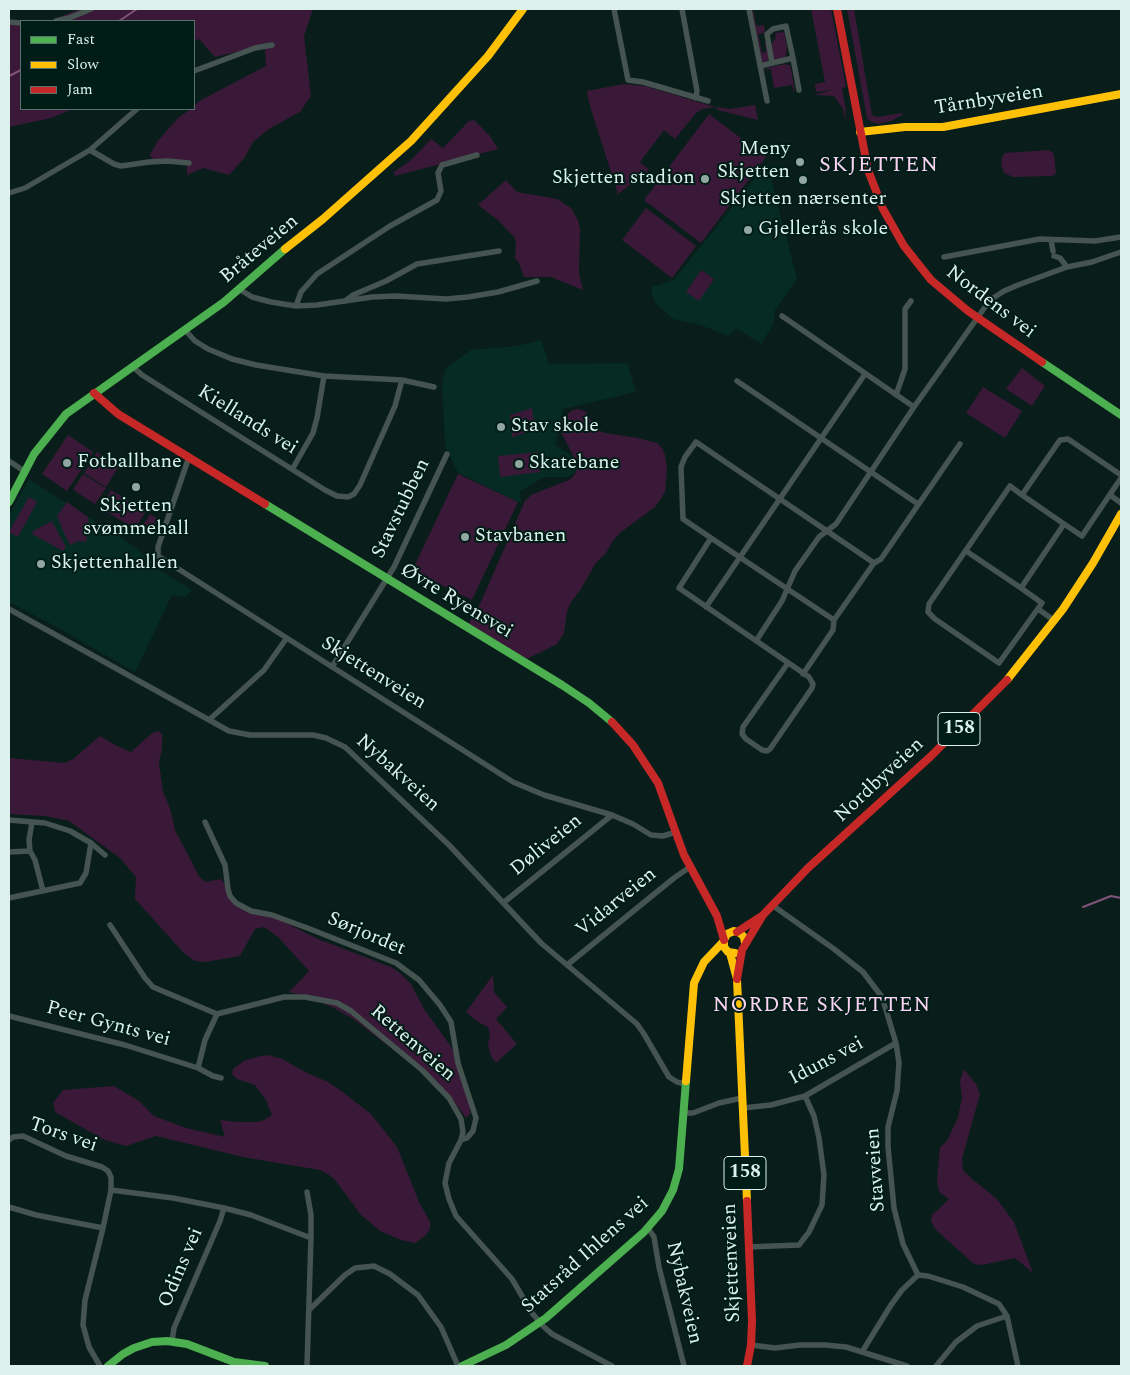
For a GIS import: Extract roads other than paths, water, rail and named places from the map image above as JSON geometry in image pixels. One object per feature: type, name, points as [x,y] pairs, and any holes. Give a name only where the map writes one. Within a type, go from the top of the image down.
[{"type":"street","points":[[61,20],[91,9]]},
{"type":"street","name":"Bråteveien","points":[[9,502],[39,446],[62,418],[94,393],[217,307],[352,194],[415,137],[472,75],[523,9]]},
{"type":"street","points":[[614,9],[628,80],[643,82],[708,102]]},
{"type":"street","points":[[682,9],[697,91],[696,98]]},
{"type":"street","points":[[749,9],[767,101]]},
{"type":"street","name":"Nordens vei","points":[[836,9],[860,132],[874,188],[885,214],[898,237],[931,280],[951,298],[994,330],[1121,415]]},
{"type":"street","points":[[772,63],[768,34],[773,28],[786,26],[799,90]]},
{"type":"street","points":[[195,71],[255,48],[272,44]]},
{"type":"street","points":[[760,66],[793,58]]},
{"type":"street","name":"Tårnbyveien","points":[[860,132],[943,127],[1121,94]]},
{"type":"street","points":[[9,193],[25,188],[90,150],[136,110]]},
{"type":"street","points":[[90,150],[114,164],[122,166],[168,161],[190,163]]},
{"type":"street","points":[[296,306],[300,292],[316,274],[390,226],[437,200],[441,191],[438,172],[442,165],[477,155]]},
{"type":"street","points":[[944,256],[1040,239],[1095,242],[1121,237]]},
{"type":"street","points":[[1051,240],[1053,253],[1067,267]]},
{"type":"street","points":[[343,302],[352,295],[386,281],[417,264],[499,251]]},
{"type":"street","points":[[756,642],[788,589],[795,571],[819,537],[836,524],[914,407],[990,300],[1010,288],[1067,267],[1092,262],[1121,252]]},
{"type":"street","points":[[239,289],[252,297],[296,306],[343,302],[372,297],[468,298],[537,281]]},
{"type":"street","points":[[896,395],[905,369],[905,309],[911,301]]},
{"type":"street","points":[[782,316],[914,407]]},
{"type":"street","points":[[185,330],[200,344],[232,358],[278,370],[324,376],[402,380],[434,387]]},
{"type":"street","name":"Kiellands vei","points":[[132,366],[142,375],[337,496],[348,497],[354,494],[360,485],[395,406],[402,380]]},
{"type":"street","points":[[706,607],[865,374]]},
{"type":"street","points":[[293,468],[313,433],[324,376]]},
{"type":"street","points":[[737,380],[918,504]]},
{"type":"street","name":"Øvre Ryensvei","points":[[94,393],[112,410],[567,689],[589,703],[610,720],[633,745],[654,776],[664,797],[690,867],[717,916],[723,941]]},
{"type":"street","points":[[966,551],[1042,603],[999,663],[935,619],[928,612],[929,604],[1010,486],[1022,495],[1082,536],[1121,477],[1068,439],[1063,439],[1057,442],[1022,495]]},
{"type":"street","points":[[834,620],[683,519],[681,467],[685,457],[696,442],[874,563]]},
{"type":"street","points":[[803,674],[833,630],[834,620],[874,563],[882,558],[960,444]]},
{"type":"street","name":"Stavstubben","points":[[332,667],[394,567],[447,454]]},
{"type":"street","name":"Skjettenveien","points":[[189,457],[158,547],[158,556],[514,782],[544,795],[612,815],[654,835],[663,836],[676,832]]},
{"type":"street","points":[[9,461],[24,471]]},
{"type":"street","points":[[1110,495],[1121,503]]},
{"type":"street","name":"Nordbyveien","points":[[744,947],[763,915],[808,868],[980,709],[1019,666],[1055,621],[1080,584],[1121,514]]},
{"type":"street","points":[[1021,588],[1064,524]]},
{"type":"street","points":[[711,538],[679,588],[788,663],[812,681],[812,688],[770,748],[767,751],[762,750],[746,739],[742,734],[743,727],[788,663]]},
{"type":"street","name":"Nybakveien","points":[[9,609],[229,731],[250,735],[313,735],[326,738],[345,747],[449,845],[541,943],[637,1024],[667,1074],[677,1082],[686,1084]]},
{"type":"street","points":[[1038,609],[1055,621]]},
{"type":"street","points":[[209,720],[264,670],[286,639]]},
{"type":"street","name":"Døliveien","points":[[503,903],[612,815]]},
{"type":"street","points":[[9,820],[32,822],[70,831],[105,855]]},
{"type":"street","points":[[32,822],[29,840],[30,851],[35,860],[43,891]]},
{"type":"street","name":"Sørjordet","points":[[205,822],[225,865],[230,896],[236,902],[251,910],[272,915],[396,963],[419,980],[440,1005],[451,1022],[460,1070],[476,1118],[473,1131],[467,1138],[461,1140]]},
{"type":"street","points":[[9,898],[80,883],[86,873],[91,844]]},
{"type":"street","points":[[9,852],[30,851]]},
{"type":"street","name":"Vidarveien","points":[[567,965],[690,867]]},
{"type":"street","name":"Stavveien","points":[[772,905],[863,972],[882,997],[896,1043],[899,1063],[899,1078],[888,1127],[894,1208],[903,1244],[918,1275]]},
{"type":"street","name":"Nordbyveien","points":[[734,932],[763,915]]},
{"type":"street","name":"Øvre Ryensvei","points":[[717,916],[734,932]]},
{"type":"street","points":[[110,925],[153,987],[217,1014],[205,1040],[198,1068]]},
{"type":"street","points":[[708,957],[728,952],[738,953],[744,947],[744,937],[734,932]]},
{"type":"street","name":"158","points":[[728,952],[723,941],[727,934],[734,932]]},
{"type":"street","name":"Statsråd Ihlens vei","points":[[462,1366],[499,1349],[540,1323],[648,1228],[662,1210],[675,1184],[680,1163],[693,988],[699,970],[723,941]]},
{"type":"street","name":"Skjettenveien","points":[[744,947],[737,979],[751,1345],[747,1366]]},
{"type":"street","name":"Skjettenveien","points":[[728,952],[737,979]]},
{"type":"street","name":"Rettenveien","points":[[217,1014],[284,997],[305,997],[343,1006],[418,1066],[449,1098],[458,1112],[462,1125],[461,1140]]},
{"type":"street","name":"Peer Gynts vei","points":[[9,1016],[125,1045],[198,1068],[221,1078]]},
{"type":"street","name":"Iduns vei","points":[[743,1108],[805,1096],[896,1043]]},
{"type":"street","points":[[748,1247],[799,1245],[809,1232],[822,1205],[824,1175],[819,1138],[814,1116],[805,1096]]},
{"type":"street","points":[[684,1113],[693,1113],[712,1104],[742,1098]]},
{"type":"street","name":"Tors vei","points":[[9,1140],[14,1137],[23,1136],[66,1156],[102,1167],[111,1177],[111,1190]]},
{"type":"street","points":[[461,1140],[449,1162],[444,1183],[456,1216],[512,1279],[540,1323],[552,1334],[612,1366]]},
{"type":"street","points":[[100,1366],[89,1347],[83,1325],[85,1300],[111,1190],[173,1198],[224,1208],[251,1215],[311,1238]]},
{"type":"street","points":[[307,1192],[311,1215],[307,1366]]},
{"type":"street","points":[[9,1207],[36,1216],[103,1228]]},
{"type":"street","name":"Odins vei","points":[[172,1341],[174,1328],[224,1208]]},
{"type":"street","name":"Nybakveien","points":[[648,1228],[654,1237],[659,1267],[684,1366]]},
{"type":"street","points":[[309,1310],[345,1275],[355,1268],[374,1266],[390,1274],[418,1295],[441,1327],[458,1366]]},
{"type":"street","points":[[862,1352],[891,1305],[906,1286],[918,1275],[941,1278],[999,1304],[1007,1316],[1018,1366]]},
{"type":"street","points":[[936,1366],[956,1342],[977,1326],[1007,1316]]},
{"type":"street","points":[[108,1366],[123,1354],[140,1345],[172,1341],[187,1344],[228,1360],[252,1366],[265,1366]]},
{"type":"street","points":[[751,1345],[775,1348],[800,1344],[825,1344],[846,1347],[907,1366]]},
{"type":"waterway","points":[[120,20],[137,9]]},
{"type":"waterway","points":[[9,76],[20,70]]},
{"type":"waterway","points":[[1083,907],[1111,896],[1121,898]]},
{"type":"place","name":"Meny Skjetten","points":[[800,162]]},
{"type":"place","name":"Skjetten stadion","points":[[705,179]]},
{"type":"place","name":"Skjetten nærsenter","points":[[803,180]]},
{"type":"place","name":"Gjellerås skole","points":[[748,230]]},
{"type":"place","name":"Stav skole","points":[[501,427]]},
{"type":"place","name":"Fotballbane","points":[[67,463]]},
{"type":"place","name":"Skatebane","points":[[519,464]]},
{"type":"place","name":"Skjetten svømmehall","points":[[136,487]]},
{"type":"place","name":"Stavbanen","points":[[465,537]]},
{"type":"place","name":"Skjettenhallen","points":[[41,564]]},
{"type":"district","name":"SKJETTEN","points":[[879,167]]},
{"type":"district","name":"NORDRE SKJETTEN","points":[[822,1007]]}]
